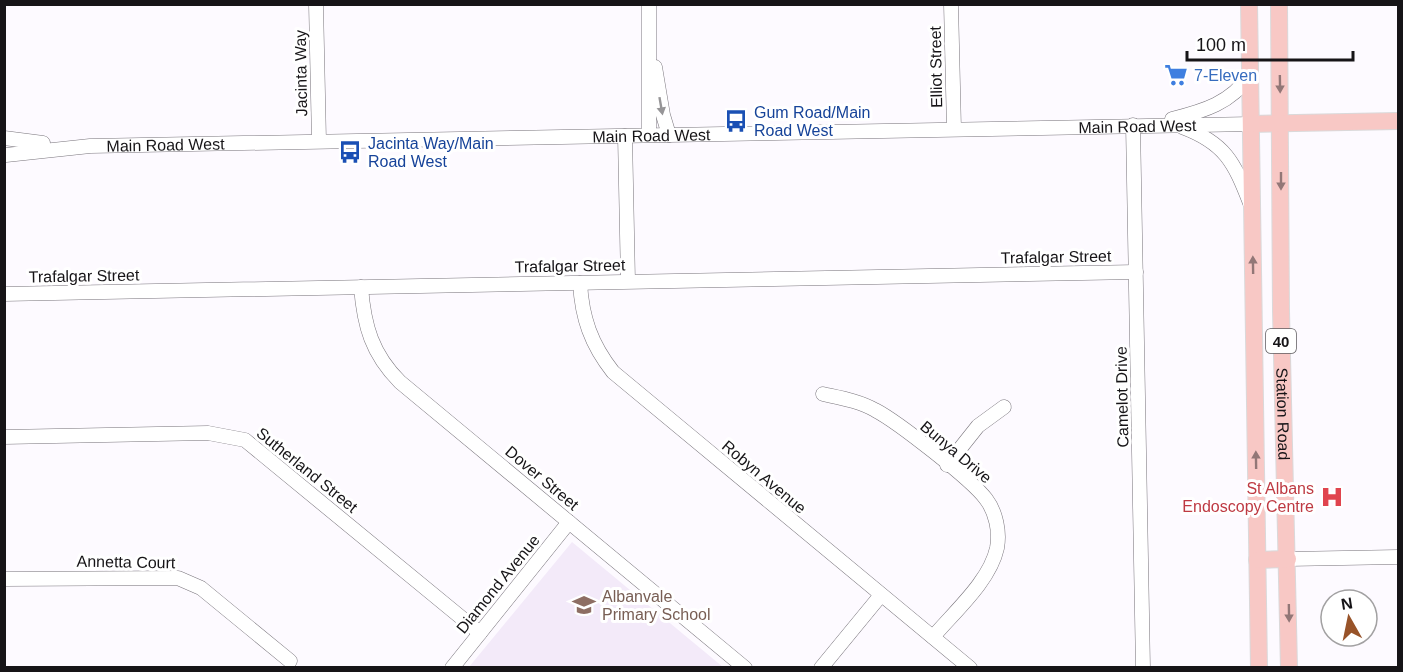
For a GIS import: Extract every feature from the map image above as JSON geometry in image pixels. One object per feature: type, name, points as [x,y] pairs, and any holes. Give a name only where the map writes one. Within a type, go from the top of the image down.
[{"type":"main road","name":"40","points":[[1249,4],[1251,124]]},
{"type":"main road","name":"40","points":[[1279,4],[1281,123]]},
{"type":"main road","points":[[1251,124],[1398,121]]},
{"type":"main road","name":"Station Road","points":[[1281,123],[1281,322],[1289,668]]},
{"type":"main road","name":"Station Road","points":[[1251,124],[1259,668]]},
{"type":"main road","points":[[1257,560],[1288,559]]},
{"type":"street","name":"Jacinta Way","points":[[316,4],[319,141]]},
{"type":"street","points":[[649,4],[650,135]]},
{"type":"street","name":"Elliot Street","points":[[951,4],[954,129]]},
{"type":"street","points":[[650,35],[663,116],[669,135]]},
{"type":"street","points":[[1150,125],[1219,104],[1236,93],[1250,75]]},
{"type":"street","points":[[1178,124],[1205,137],[1224,150],[1233,163],[1252,207]]},
{"type":"street","name":"Main Road West","points":[[4,139],[90,146],[1251,124]]},
{"type":"street","name":"Camelot Drive","points":[[1133,125],[1143,668]]},
{"type":"street","points":[[625,136],[628,281]]},
{"type":"street","points":[[4,139],[5,157]]},
{"type":"street","name":"Main Road West","points":[[5,157],[90,146]]},
{"type":"street","name":"Trafalgar Street","points":[[4,294],[1136,272]]},
{"type":"street","name":"Robyn Avenue","points":[[580,283],[584,317],[589,333],[596,348],[613,372],[970,668]]},
{"type":"street","name":"Dover Street","points":[[361,287],[368,334],[389,370],[745,668]]},
{"type":"street","name":"Bunya Drive","points":[[823,394],[847,399],[876,410],[947,465],[986,499],[996,522],[997,546],[988,569],[933,637]]},
{"type":"street","points":[[947,465],[978,426],[1004,407]]},
{"type":"street","name":"Sutherland Street","points":[[4,437],[208,433],[244,440],[480,633]]},
{"type":"street","name":"Diamond Avenue","points":[[452,668],[569,522]]},
{"type":"street","points":[[1288,559],[1398,558]]},
{"type":"street","name":"Annetta Court","points":[[4,579],[178,578],[201,588],[290,661]]},
{"type":"street","points":[[821,668],[881,595]]},
{"type":"shaded area","name":"Albanvale Primary School","points":[[572,542],[723,667],[469,667]]},
{"type":"place","name":"7-Eleven","points":[[1176,75]]},
{"type":"place","name":"Gum Road/Main Road West","points":[[736,121]]},
{"type":"place","name":"Jacinta Way/Main Road West","points":[[350,152]]},
{"type":"place","name":"St Albans Endoscopy Centre","points":[[1332,497]]},
{"type":"place","name":"Albanvale Primary School","points":[[584,605]]}]
